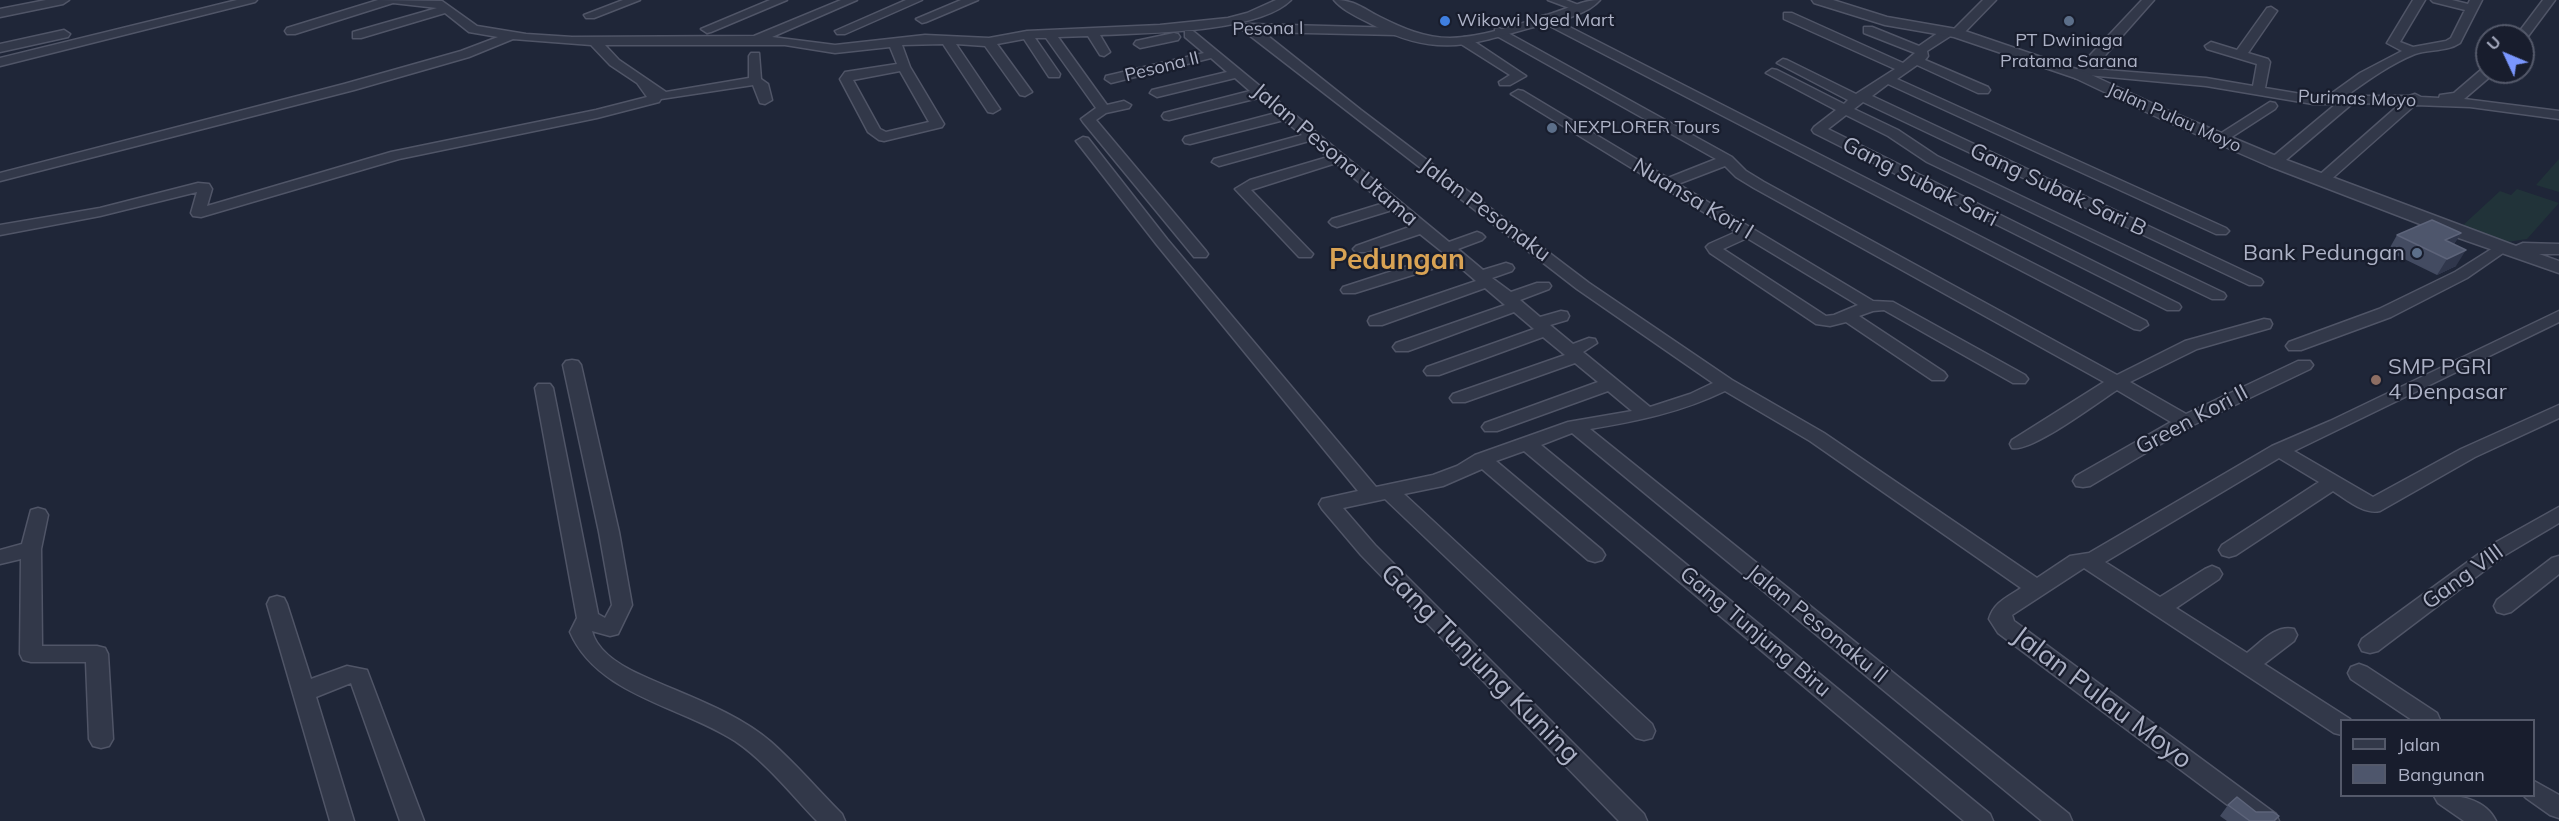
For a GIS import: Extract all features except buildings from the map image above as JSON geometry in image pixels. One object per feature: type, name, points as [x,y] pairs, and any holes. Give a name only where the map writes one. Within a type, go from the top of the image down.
[{"type":"street","points":[[0,13],[63,0]]},
{"type":"street","points":[[0,48],[206,0]]},
{"type":"street","points":[[0,62],[251,0]]},
{"type":"street","points":[[396,0],[449,4],[473,29],[513,36],[599,44],[786,41],[835,49],[894,41],[946,39],[989,42],[1049,34],[1092,33],[1228,22],[1251,16],[1285,0]]},
{"type":"street","points":[[590,15],[634,0]]},
{"type":"street","points":[[707,29],[781,0]]},
{"type":"street","points":[[755,40],[851,0]]},
{"type":"street","points":[[841,31],[916,0]]},
{"type":"street","points":[[922,19],[972,0]]},
{"type":"street","points":[[1341,0],[1378,24],[1436,41],[1466,41],[1546,19],[1580,8],[1593,0]]},
{"type":"street","points":[[1554,0],[1580,8]]},
{"type":"street","name":"Jalan Pulau Moyo","points":[[1819,0],[1885,21],[1949,33],[2082,73],[2219,139],[2275,162],[2501,248],[2559,267]]},
{"type":"street","name":"Gang Subak Sari","points":[[1990,0],[1819,130],[2173,307]]},
{"type":"street","points":[[2082,73],[2148,0]]},
{"type":"street","points":[[2412,51],[2393,43],[2419,0]]},
{"type":"street","points":[[2331,99],[2365,76],[2412,51],[2450,44],[2456,40],[2474,4],[2437,0]]},
{"type":"street","points":[[2531,24],[2548,0]]},
{"type":"street","points":[[291,31],[387,1]]},
{"type":"street","points":[[357,35],[449,4]]},
{"type":"street","points":[[2240,55],[2271,11]]},
{"type":"street","points":[[1788,16],[1854,46],[1913,60],[1983,90]]},
{"type":"street","points":[[1546,19],[2140,325]]},
{"type":"street","name":"Pesona I","points":[[1140,44],[1189,34],[1250,28],[1397,31]]},
{"type":"street","name":"Jalan Pesonaku","points":[[1250,28],[1356,113],[1583,286],[1726,384],[1817,437],[2037,588]]},
{"type":"street","points":[[1868,30],[1913,60]]},
{"type":"street","points":[[1499,32],[1727,160],[1741,174],[1760,185],[2117,381],[2185,422]]},
{"type":"street","points":[[1092,33],[1104,52]]},
{"type":"street","points":[[1049,34],[1098,100],[1103,108],[1101,110]]},
{"type":"street","name":"Jalan Pesona Utama","points":[[1189,34],[1542,327],[1579,350],[1613,379],[1647,414]]},
{"type":"street","points":[[0,177],[382,78],[465,54],[513,36]]},
{"type":"street","points":[[1027,36],[1054,74]]},
{"type":"street","points":[[946,39],[993,109]]},
{"type":"street","points":[[894,41],[904,67],[937,124],[884,137],[874,132],[847,77],[904,67]]},
{"type":"street","points":[[1466,41],[1520,76],[1505,82]]},
{"type":"street","points":[[989,42],[1025,92]]},
{"type":"street","points":[[626,43],[616,52],[617,57],[632,67],[663,96],[755,81],[761,84],[765,100]]},
{"type":"street","points":[[0,230],[100,212],[204,187],[198,213],[201,213],[396,155],[597,114],[654,99],[649,88],[608,57],[599,44]]},
{"type":"street","points":[[1837,52],[1854,46]]},
{"type":"street","points":[[2211,46],[2264,62],[2258,91]]},
{"type":"street","name":"Pesona II","points":[[1111,80],[1213,54]]},
{"type":"street","points":[[755,56],[755,81]]},
{"type":"street","name":"Gang Subak Sari B","points":[[1783,63],[2255,282]]},
{"type":"street","points":[[1772,73],[1893,133],[1932,159],[2218,296]]},
{"type":"street","name":"Purimas Moyo","points":[[2082,73],[2206,82],[2301,99],[2470,103],[2559,115]]},
{"type":"street","points":[[1157,93],[1237,74]]},
{"type":"street","points":[[1887,79],[2221,231]]},
{"type":"street","points":[[2322,180],[2415,98],[2458,97],[2475,82]]},
{"type":"street","points":[[1169,116],[1260,93]]},
{"type":"street","name":"Nuansa Kori I","points":[[1518,94],[1869,304],[1887,305],[2019,379]]},
{"type":"street","points":[[2275,162],[2350,99]]},
{"type":"street","points":[[1124,105],[1101,110],[1088,119],[1200,254]]},
{"type":"street","points":[[2219,139],[2270,106]]},
{"type":"street","points":[[1190,140],[1286,115]]},
{"type":"street","points":[[1219,162],[1312,136]]},
{"type":"street","points":[[1083,141],[1162,242],[1381,493],[1644,732]]},
{"type":"street","points":[[1305,254],[1242,189],[1339,158]]},
{"type":"street","points":[[1667,183],[1727,160]]},
{"type":"street","points":[[1338,222],[1395,205]]},
{"type":"street","points":[[1361,249],[1422,228]]},
{"type":"street","points":[[1748,232],[1719,244],[1714,247],[1715,250],[1822,320],[1828,322],[1869,304]]},
{"type":"street","points":[[1348,290],[1452,252],[1477,237]]},
{"type":"street","points":[[2295,346],[2385,313],[2462,274],[2501,248]]},
{"type":"street","name":"Jalan Pulau Moyo","points":[[2501,248],[2559,249]]},
{"type":"street","points":[[1376,321],[1484,279],[1506,268]]},
{"type":"street","points":[[1402,347],[1512,302],[1543,286]]},
{"type":"street","points":[[1846,315],[1938,376]]},
{"type":"street","points":[[1433,371],[1542,327],[1562,316]]},
{"type":"street","name":"Jalan Pulau Moyo","points":[[2267,821],[2006,627],[2000,619],[2002,611],[2077,561],[2090,562],[2278,450],[2347,420],[2559,316]]},
{"type":"street","points":[[2019,444],[2117,381],[2186,347],[2264,324]]},
{"type":"street","points":[[1459,398],[1579,350]]},
{"type":"street","points":[[573,365],[609,532],[622,605],[610,628],[585,623]]},
{"type":"street","name":"Green Kori II","points":[[2083,481],[2185,422],[2304,365]]},
{"type":"street","points":[[1491,427],[1613,379]]},
{"type":"street","points":[[1381,493],[1448,477],[1464,471],[1482,459],[1574,426],[1647,414],[1696,398],[1726,384]]},
{"type":"street","points":[[544,388],[585,623],[581,632],[584,641],[605,665],[644,687],[719,721],[762,748],[833,821]]},
{"type":"street","points":[[2278,450],[2373,506],[2468,453],[2559,411]]},
{"type":"street","name":"Jalan Pesonaku II","points":[[1574,426],[2060,821]]},
{"type":"street","name":"Gang Tunjung Biru","points":[[1528,444],[1981,821]]},
{"type":"street","points":[[1482,459],[1595,555]]},
{"type":"street","points":[[2229,550],[2331,483]]},
{"type":"street","name":"Gang Tunjung Kuning","points":[[1381,493],[1329,504],[1368,550],[1635,821]]},
{"type":"street","name":"Gang VIII","points":[[2370,645],[2498,550],[2559,514]]},
{"type":"street","points":[[38,515],[31,549],[31,654],[97,654],[101,739]]},
{"type":"street","points":[[0,557],[31,549]]},
{"type":"street","points":[[2090,562],[2340,725]]},
{"type":"street","points":[[2504,606],[2559,563]]},
{"type":"street","points":[[2160,608],[2212,574]]},
{"type":"street","points":[[277,604],[342,821]]},
{"type":"street","points":[[2248,664],[2286,635]]},
{"type":"street","points":[[303,693],[347,674],[355,673],[359,676],[412,821]]},
{"type":"street","points":[[2359,673],[2428,719]]},
{"type":"street","points":[[2535,792],[2559,808]]},
{"type":"street","points":[[2449,797],[2484,821]]},
{"type":"shaded area","points":[[2559,159],[2559,192],[2536,185]]},
{"type":"shaded area","points":[[2517,189],[2559,203],[2527,239],[2501,243],[2461,227],[2500,191],[2511,195]]},
{"type":"place","name":"Wikowi Nged Mart","points":[[1445,21]]},
{"type":"place","name":"PT Dwiniaga Pratama Sarana","points":[[2069,21]]},
{"type":"place","name":"NEXPLORER Tours","points":[[1552,128]]},
{"type":"place","name":"Bank Pedungan","points":[[2417,253]]},
{"type":"place","name":"SMP PGRI 4 Denpasar","points":[[2376,380]]},
{"type":"district","name":"Pedungan","points":[[1397,261]]}]
